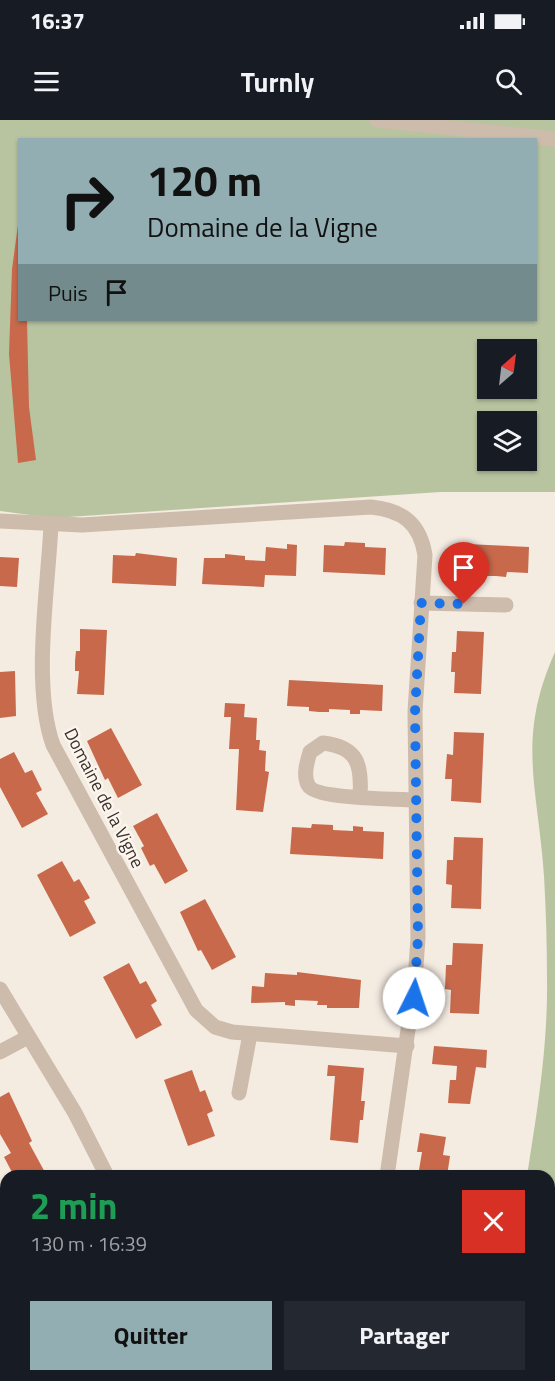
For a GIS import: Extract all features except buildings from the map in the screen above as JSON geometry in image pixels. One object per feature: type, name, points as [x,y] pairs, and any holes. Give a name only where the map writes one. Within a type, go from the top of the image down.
[{"type":"street","points":[[377,120],[555,139]]},
{"type":"street","points":[[0,521],[51,525],[371,507],[387,508],[408,518],[423,540],[424,555],[416,664],[415,800],[418,938],[407,1046],[388,1170]]},
{"type":"street","name":"Domaine de la Vigne","points":[[51,525],[43,694],[45,724],[52,745],[196,1010],[215,1027],[250,1034],[407,1046]]},
{"type":"street","points":[[421,603],[506,605]]},
{"type":"street","points":[[360,796],[415,800]]},
{"type":"street","points":[[0,989],[75,1113],[104,1170]]},
{"type":"street","points":[[239,1093],[250,1034]]},
{"type":"street","points":[[0,1052],[28,1037]]},
{"type":"green space","points":[[0,120],[555,120],[555,492],[440,492],[53,518],[0,511]]},
{"type":"green space","points":[[555,652],[555,1170],[528,1170],[541,1079],[547,1005],[545,889],[533,763],[536,711],[543,683]]},
{"type":"route","points":[[414,998],[418,938],[415,712],[421,603],[464,604]]}]
